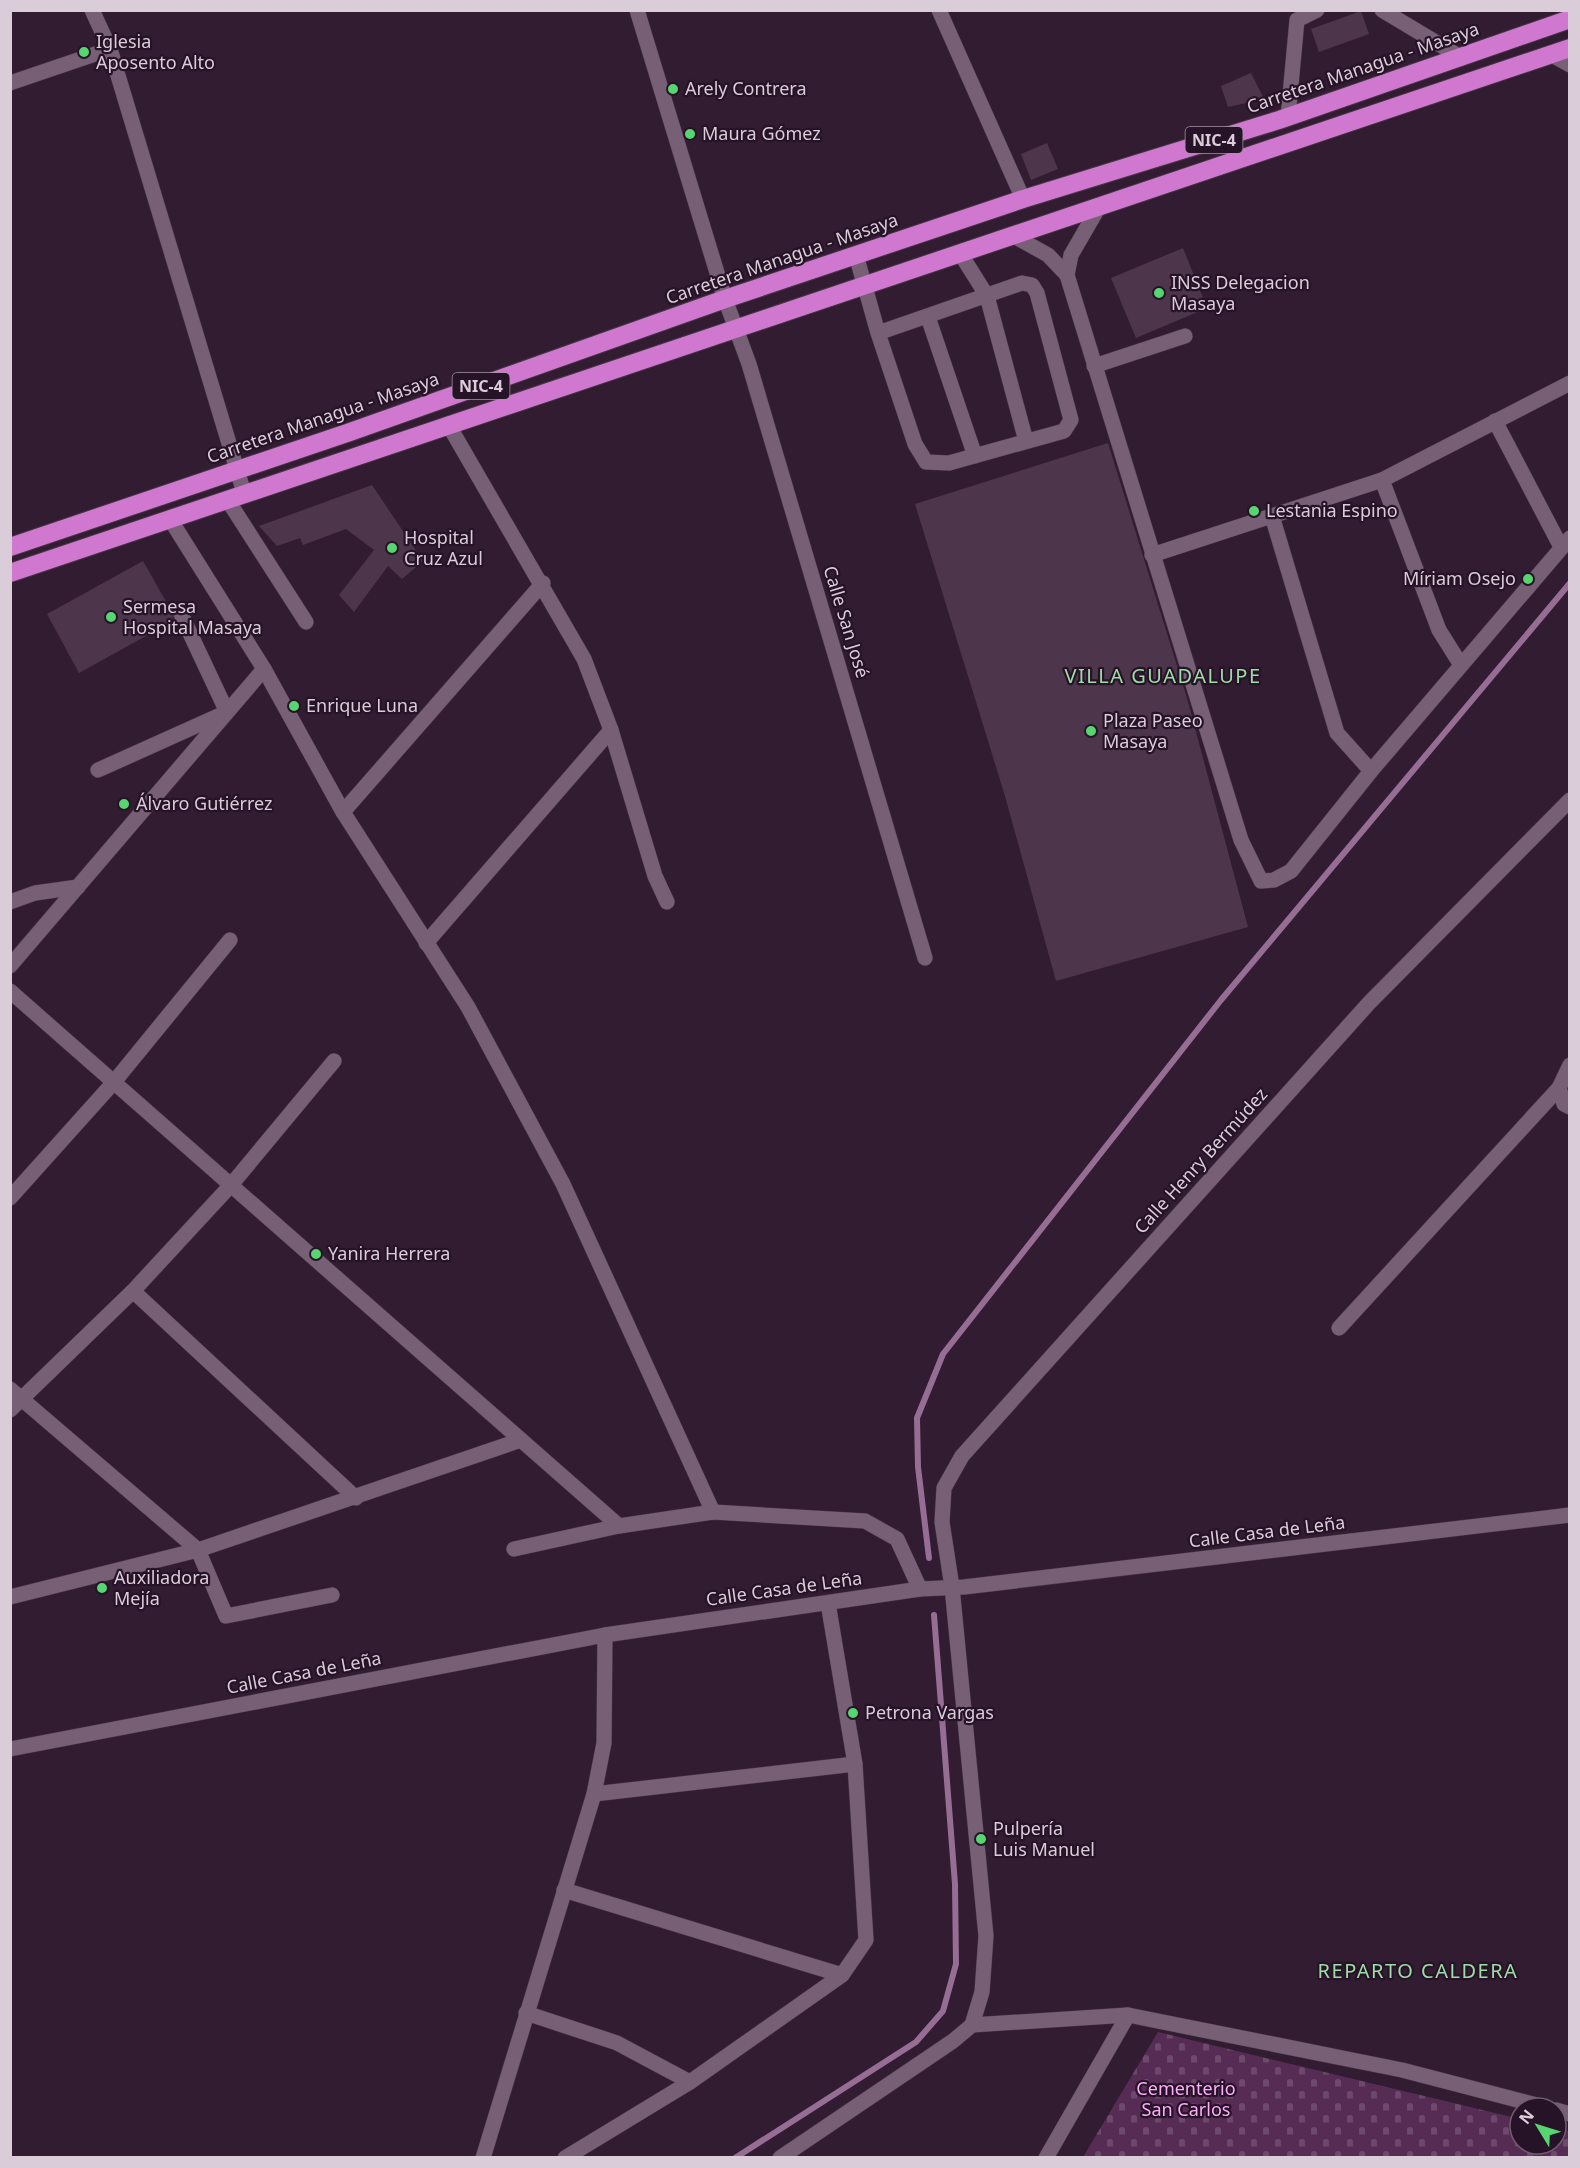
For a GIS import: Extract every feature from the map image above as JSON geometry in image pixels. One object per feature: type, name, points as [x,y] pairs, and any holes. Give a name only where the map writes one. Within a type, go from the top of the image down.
[{"type":"highway","name":"Carretera Managua - Masaya","points":[[10,547],[237,471],[725,299],[1023,199],[1288,117],[1462,58],[1569,18]]},
{"type":"highway","name":"NIC-4","points":[[10,573],[1569,48]]},
{"type":"street","points":[[92,10],[110,49],[244,493]]},
{"type":"street","name":"Calle San José","points":[[637,10],[725,299],[756,387],[925,958]]},
{"type":"street","points":[[939,10],[1023,199]]},
{"type":"street","points":[[1288,117],[1297,20],[1317,10]]},
{"type":"street","points":[[1382,10],[1462,58]]},
{"type":"street","points":[[10,83],[110,49]]},
{"type":"street","points":[[1550,54],[1569,65]]},
{"type":"street","points":[[1067,275],[1071,255],[1100,205]]},
{"type":"street","points":[[1012,235],[1048,255],[1067,275],[1241,840],[1261,881],[1274,880],[1291,871],[1371,771],[1565,542],[1495,421]]},
{"type":"street","points":[[960,253],[987,296],[1026,441]]},
{"type":"street","points":[[856,255],[866,283],[878,333],[919,454],[926,462],[937,464],[975,456],[1064,431],[1071,420],[1037,293],[1032,285],[1022,283],[878,333]]},
{"type":"street","points":[[928,317],[975,456]]},
{"type":"street","points":[[1094,366],[1185,336]]},
{"type":"street","points":[[1152,555],[1382,480],[1569,383]]},
{"type":"street","points":[[448,424],[543,583],[584,659],[611,730],[656,876],[667,902]]},
{"type":"street","points":[[1382,480],[1439,630],[1461,665]]},
{"type":"street","points":[[226,499],[306,622]]},
{"type":"street","points":[[1272,516],[1337,733],[1371,771]]},
{"type":"street","points":[[170,519],[264,669],[343,812],[468,1007],[563,1184],[713,1512]]},
{"type":"street","points":[[343,812],[543,583]]},
{"type":"street","points":[[181,614],[227,712]]},
{"type":"street","points":[[10,966],[264,669]]},
{"type":"street","points":[[98,770],[227,712]]},
{"type":"street","points":[[426,943],[611,730]]},
{"type":"street","name":"Calle Henry Bermúdez","points":[[972,2025],[982,1992],[986,1936],[952,1587],[942,1522],[944,1488],[962,1456],[1369,1003],[1569,800]]},
{"type":"street","points":[[10,902],[35,893],[78,887]]},
{"type":"street","points":[[10,1198],[114,1082],[230,940]]},
{"type":"street","points":[[10,991],[619,1526]]},
{"type":"street","points":[[10,1410],[16,1394],[133,1291],[231,1185],[334,1061]]},
{"type":"street","points":[[1339,1328],[1559,1088],[1569,1065]]},
{"type":"street","points":[[1559,1088],[1564,1104],[1569,1107]]},
{"type":"street","points":[[133,1291],[356,1498]]},
{"type":"street","points":[[16,1394],[198,1550],[226,1616],[332,1595]]},
{"type":"street","points":[[10,1597],[198,1550],[521,1440]]},
{"type":"street","points":[[514,1549],[619,1526],[713,1512],[865,1521],[897,1539],[920,1590]]},
{"type":"street","name":"Calle Casa de Leña","points":[[10,1749],[606,1635],[920,1590],[1569,1515]]},
{"type":"street","points":[[565,2157],[690,2082],[842,1975],[866,1940],[855,1764],[828,1603]]},
{"type":"street","points":[[483,2157],[594,1794],[604,1743],[606,1635]]},
{"type":"street","points":[[594,1794],[855,1764]]},
{"type":"street","points":[[564,1890],[842,1975]]},
{"type":"street","points":[[526,2013],[618,2043],[690,2082]]},
{"type":"street","points":[[1047,2157],[1128,2015]]},
{"type":"street","points":[[780,2157],[953,2041],[972,2025],[1128,2015],[1402,2070],[1508,2098]]},
{"type":"green space","name":"Cementerio San Carlos","points":[[1158,2032],[1508,2116],[1508,2156],[1568,2156],[1569,2131],[1569,2157],[1083,2157]]},
{"type":"building","points":[[1361,11],[1369,34],[1319,52],[1311,29]]},
{"type":"building","points":[[1251,73],[1264,99],[1228,107],[1221,86]]},
{"type":"building","points":[[1047,143],[1058,169],[1031,180],[1021,154]]},
{"type":"building","name":"INSS Delegacion Masaya","points":[[1183,248],[1207,308],[1136,338],[1111,278]]},
{"type":"building","name":"Plaza Paseo Masaya","points":[[1108,443],[1187,698],[1248,927],[1056,981],[1005,796],[915,504]]},
{"type":"building","name":"Hospital Cruz Azul","points":[[372,485],[423,561],[402,579],[388,566],[354,612],[339,595],[374,550],[346,529],[303,545],[300,538],[277,546],[259,526]]},
{"type":"building","name":"Sermesa Hospital Masaya","points":[[143,561],[172,612],[173,621],[79,673],[47,614]]},
{"type":"waterway","points":[[929,1558],[918,1467],[917,1418],[943,1354],[1221,1000],[1570,583]]},
{"type":"waterway","points":[[735,2158],[916,2042],[943,2011],[956,1964],[955,1884],[934,1615]]},
{"type":"place","name":"Iglesia Aposento Alto","points":[[84,52]]},
{"type":"place","name":"Arely Contrera","points":[[673,89]]},
{"type":"place","name":"Maura Gómez","points":[[690,134]]},
{"type":"place","name":"INSS Delegacion Masaya","points":[[1159,293]]},
{"type":"place","name":"Lestania Espino","points":[[1254,511]]},
{"type":"place","name":"Hospital Cruz Azul","points":[[392,548]]},
{"type":"place","name":"Míriam Osejo","points":[[1528,579]]},
{"type":"place","name":"Sermesa Hospital Masaya","points":[[111,617]]},
{"type":"place","name":"Enrique Luna","points":[[294,706]]},
{"type":"place","name":"Plaza Paseo Masaya","points":[[1091,731]]},
{"type":"place","name":"Álvaro Gutiérrez","points":[[124,804]]},
{"type":"place","name":"Yanira Herrera","points":[[316,1254]]},
{"type":"place","name":"Auxiliadora Mejía","points":[[102,1588]]},
{"type":"place","name":"Petrona Vargas","points":[[853,1713]]},
{"type":"place","name":"Pulpería Luis Manuel","points":[[981,1839]]},
{"type":"district","name":"VILLA GUADALUPE","points":[[1163,676]]},
{"type":"district","name":"REPARTO CALDERA","points":[[1418,1971]]}]
